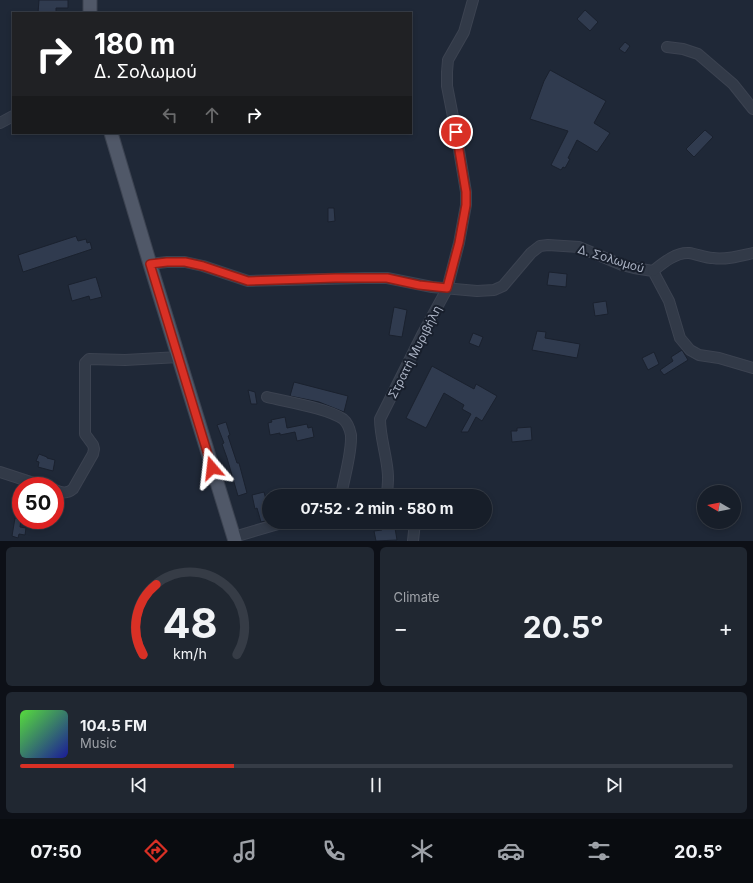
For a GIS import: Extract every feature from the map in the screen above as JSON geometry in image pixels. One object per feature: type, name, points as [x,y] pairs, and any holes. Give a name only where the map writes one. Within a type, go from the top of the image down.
[{"type":"main road","points":[[90,0],[90,12]]},
{"type":"main road","points":[[111,134],[234,539]]},
{"type":"street","name":"Στρατή Μυριβήλη","points":[[388,489],[386,459],[380,430],[380,419],[447,288],[459,243],[466,205],[466,192],[447,86],[447,72],[448,60],[464,32],[474,0]]},
{"type":"street","points":[[668,47],[683,49],[698,54],[733,84],[753,109]]},
{"type":"street","points":[[0,123],[12,117]]},
{"type":"street","name":"Δ. Σολωμού","points":[[150,264],[185,262],[203,266],[248,281],[387,278],[419,285],[485,292],[499,289],[511,278],[531,253],[540,246],[580,247],[622,265],[654,271],[669,301],[680,338],[690,350],[699,355],[725,360],[753,368]]},
{"type":"street","points":[[654,271],[664,262],[681,253],[690,253],[714,259],[753,253]]},
{"type":"street","points":[[64,493],[68,493],[73,489],[94,454],[93,445],[85,434],[85,367],[87,360],[179,358]]},
{"type":"street","points":[[267,397],[326,412],[343,419],[347,423],[351,436],[343,489]]},
{"type":"street","points":[[0,472],[15,477]]},
{"type":"street","points":[[234,539],[264,529]]},
{"type":"street","points":[[413,541],[414,529]]},
{"type":"building","points":[[39,0],[68,0],[68,8],[56,8],[56,12],[38,12]]},
{"type":"building","points":[[585,10],[598,22],[590,31],[577,19]]},
{"type":"building","points":[[625,42],[630,46],[625,53],[619,49]]},
{"type":"building","points":[[550,70],[606,101],[594,123],[610,133],[597,152],[577,140],[568,158],[570,159],[565,168],[563,167],[561,170],[551,165],[568,131],[530,119],[544,81]]},
{"type":"building","points":[[705,130],[713,137],[694,157],[686,149]]},
{"type":"building","points":[[328,208],[334,208],[335,221],[328,222]]},
{"type":"building","points":[[76,236],[78,241],[86,239],[87,243],[90,242],[92,249],[23,272],[18,255]]},
{"type":"building","points":[[549,272],[567,274],[566,287],[547,285]]},
{"type":"building","points":[[96,277],[102,297],[90,300],[89,296],[72,301],[68,285]]},
{"type":"building","points":[[606,301],[608,314],[595,316],[593,303]]},
{"type":"building","points":[[394,307],[407,310],[402,337],[389,335]]},
{"type":"building","points":[[537,331],[546,332],[545,338],[580,344],[577,358],[532,350]]},
{"type":"building","points":[[473,333],[483,337],[479,347],[469,343]]},
{"type":"building","points":[[682,350],[688,360],[664,375],[660,370],[673,361],[671,357]]},
{"type":"building","points":[[654,352],[659,364],[648,370],[642,358]]},
{"type":"building","points":[[432,366],[474,389],[476,384],[497,396],[482,421],[476,417],[468,432],[461,432],[471,414],[462,409],[464,405],[444,393],[426,428],[406,418]]},
{"type":"building","points":[[294,382],[348,396],[344,412],[319,402],[290,396]]},
{"type":"building","points":[[248,390],[255,392],[257,404],[251,404]]},
{"type":"building","points":[[285,417],[287,428],[307,424],[308,428],[312,427],[314,437],[297,441],[295,432],[270,435],[268,423],[272,422],[271,420]]},
{"type":"building","points":[[226,422],[230,435],[228,436],[237,463],[239,463],[247,493],[238,496],[222,444],[224,443],[217,425]]},
{"type":"building","points":[[531,427],[532,440],[512,442],[511,431],[517,431],[517,428]]},
{"type":"building","points":[[39,454],[55,460],[53,471],[38,467],[39,462],[36,461]]},
{"type":"building","points":[[262,492],[262,522],[257,508],[255,509],[252,495]]},
{"type":"building","points":[[13,529],[26,529],[25,535],[19,534],[18,538],[12,536]]},
{"type":"building","points":[[395,529],[397,540],[376,541],[374,531]]},
{"type":"route","points":[[212,468],[150,264],[185,262],[203,266],[248,281],[387,278],[401,282],[447,288],[459,243],[466,205],[466,192],[456,132]]}]
